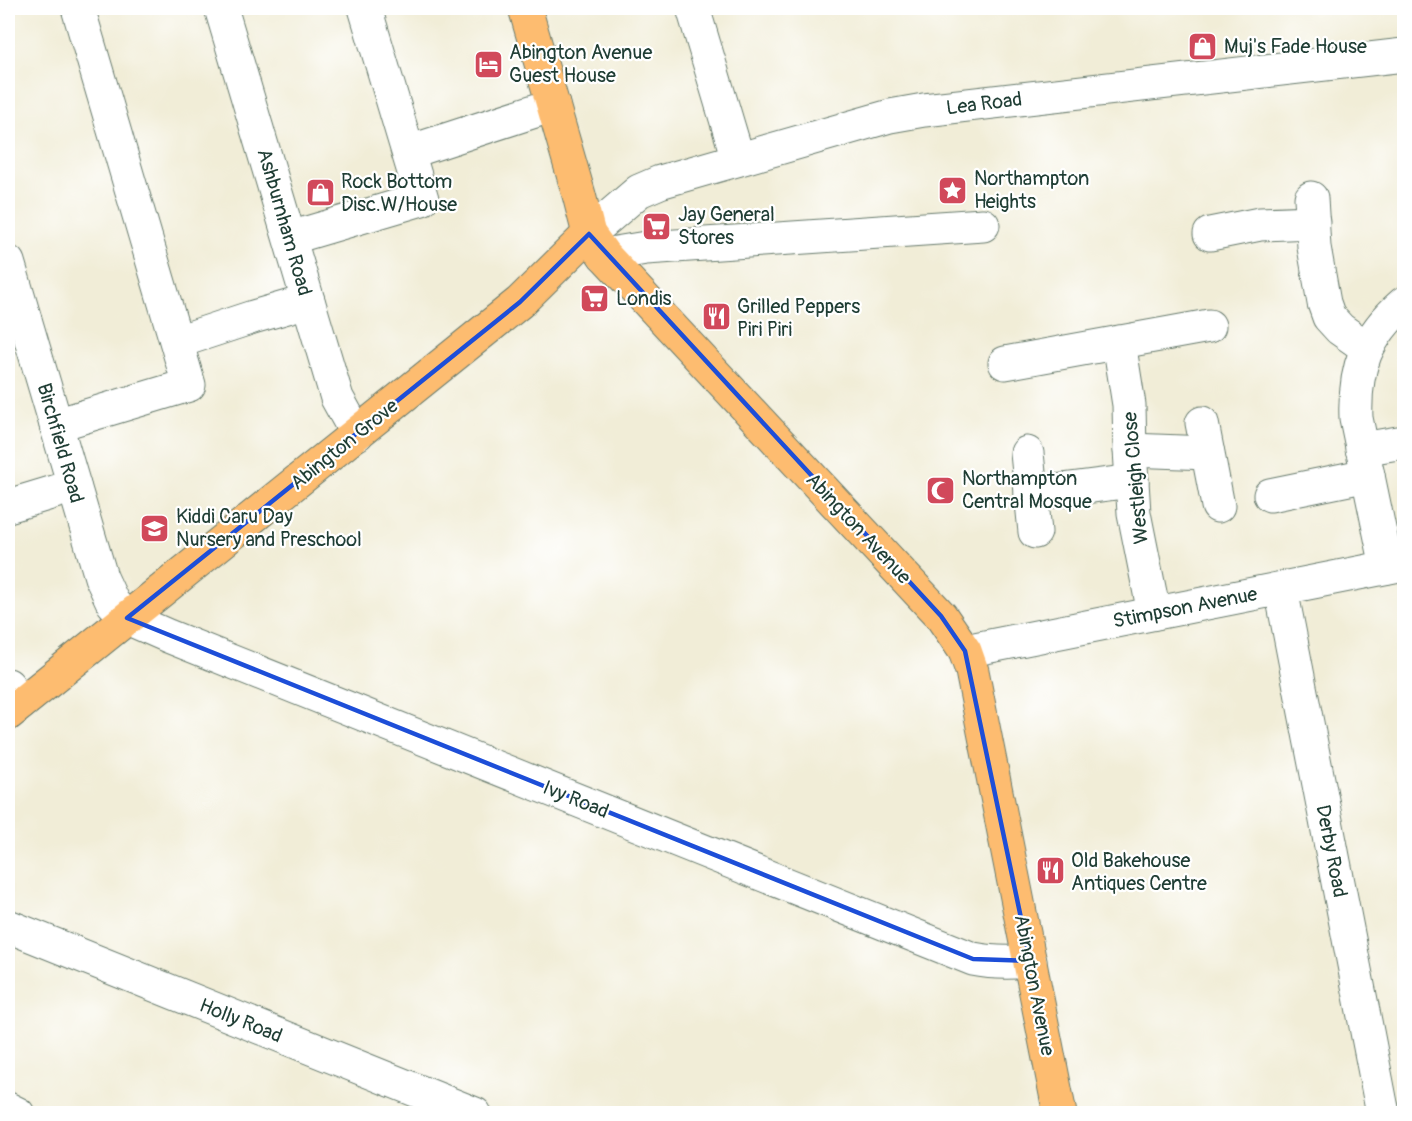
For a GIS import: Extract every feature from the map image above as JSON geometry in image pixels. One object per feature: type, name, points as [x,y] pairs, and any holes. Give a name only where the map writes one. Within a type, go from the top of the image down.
[{"type":"main road","name":"Abington Avenue","points":[[525,8],[597,244],[941,616],[965,651],[972,671],[1060,1113]]},
{"type":"main road","name":"Abington Grove","points":[[12,701],[127,618],[520,302],[597,244]]},
{"type":"street","points":[[56,425],[189,385],[78,8]]},
{"type":"street","name":"Ashburnham Road","points":[[221,8],[337,398],[357,434]]},
{"type":"street","points":[[290,238],[422,199],[365,8]]},
{"type":"street","points":[[693,8],[738,159]]},
{"type":"street","name":"Lea Road","points":[[597,244],[639,191],[672,177],[890,116],[924,110],[1404,55]]},
{"type":"street","points":[[409,152],[553,105]]},
{"type":"street","points":[[1210,234],[1274,223],[1312,210],[1314,247],[1324,303],[1329,317],[1340,329],[1367,348]]},
{"type":"street","points":[[597,244],[646,248],[983,225]]},
{"type":"street","name":"Birchfield Road","points":[[8,262],[101,577],[113,603],[127,618]]},
{"type":"street","points":[[177,342],[308,301]]},
{"type":"street","points":[[1396,566],[1365,462],[1356,418],[1355,396],[1358,375],[1367,348],[1379,329],[1404,303]]},
{"type":"street","points":[[1005,363],[1209,326]]},
{"type":"street","name":"Westleigh Close","points":[[1119,342],[1129,405],[1134,513],[1154,613]]},
{"type":"street","points":[[1031,494],[1131,466],[1205,438],[1218,506]]},
{"type":"street","points":[[1270,495],[1365,462],[1404,442]]},
{"type":"street","points":[[1027,453],[1035,532]]},
{"type":"street","points":[[8,506],[74,486]]},
{"type":"street","name":"Stimpson Avenue","points":[[965,651],[1396,566]]},
{"type":"street","name":"Derby Road","points":[[1281,589],[1383,1113]]},
{"type":"street","name":"Ivy Road","points":[[127,618],[974,959],[1008,963],[1030,962]]},
{"type":"street","name":"Holly Road","points":[[8,926],[475,1113]]},
{"type":"street","points":[[8,1109],[18,1113]]},
{"type":"highlighted area","points":[[589,234],[941,616],[965,651],[1030,961],[973,959],[127,618],[520,302]]},
{"type":"place","name":"Muj's Fade House","points":[[1203,46]]},
{"type":"place","name":"Abington Avenue Guest House","points":[[488,64]]},
{"type":"place","name":"Northampton Heights","points":[[953,190]]},
{"type":"place","name":"Rock Bottom Disc.W/House","points":[[320,193]]},
{"type":"place","name":"Jay General Stores","points":[[657,226]]},
{"type":"place","name":"Londis","points":[[595,298]]},
{"type":"place","name":"Grilled Peppers Piri Piri","points":[[716,317]]},
{"type":"place","name":"Northampton Central Mosque","points":[[941,490]]},
{"type":"place","name":"Kiddi Caru Day Nursery and Preschool","points":[[155,528]]},
{"type":"place","name":"Old Bakehouse Antiques Centre","points":[[1050,871]]}]
